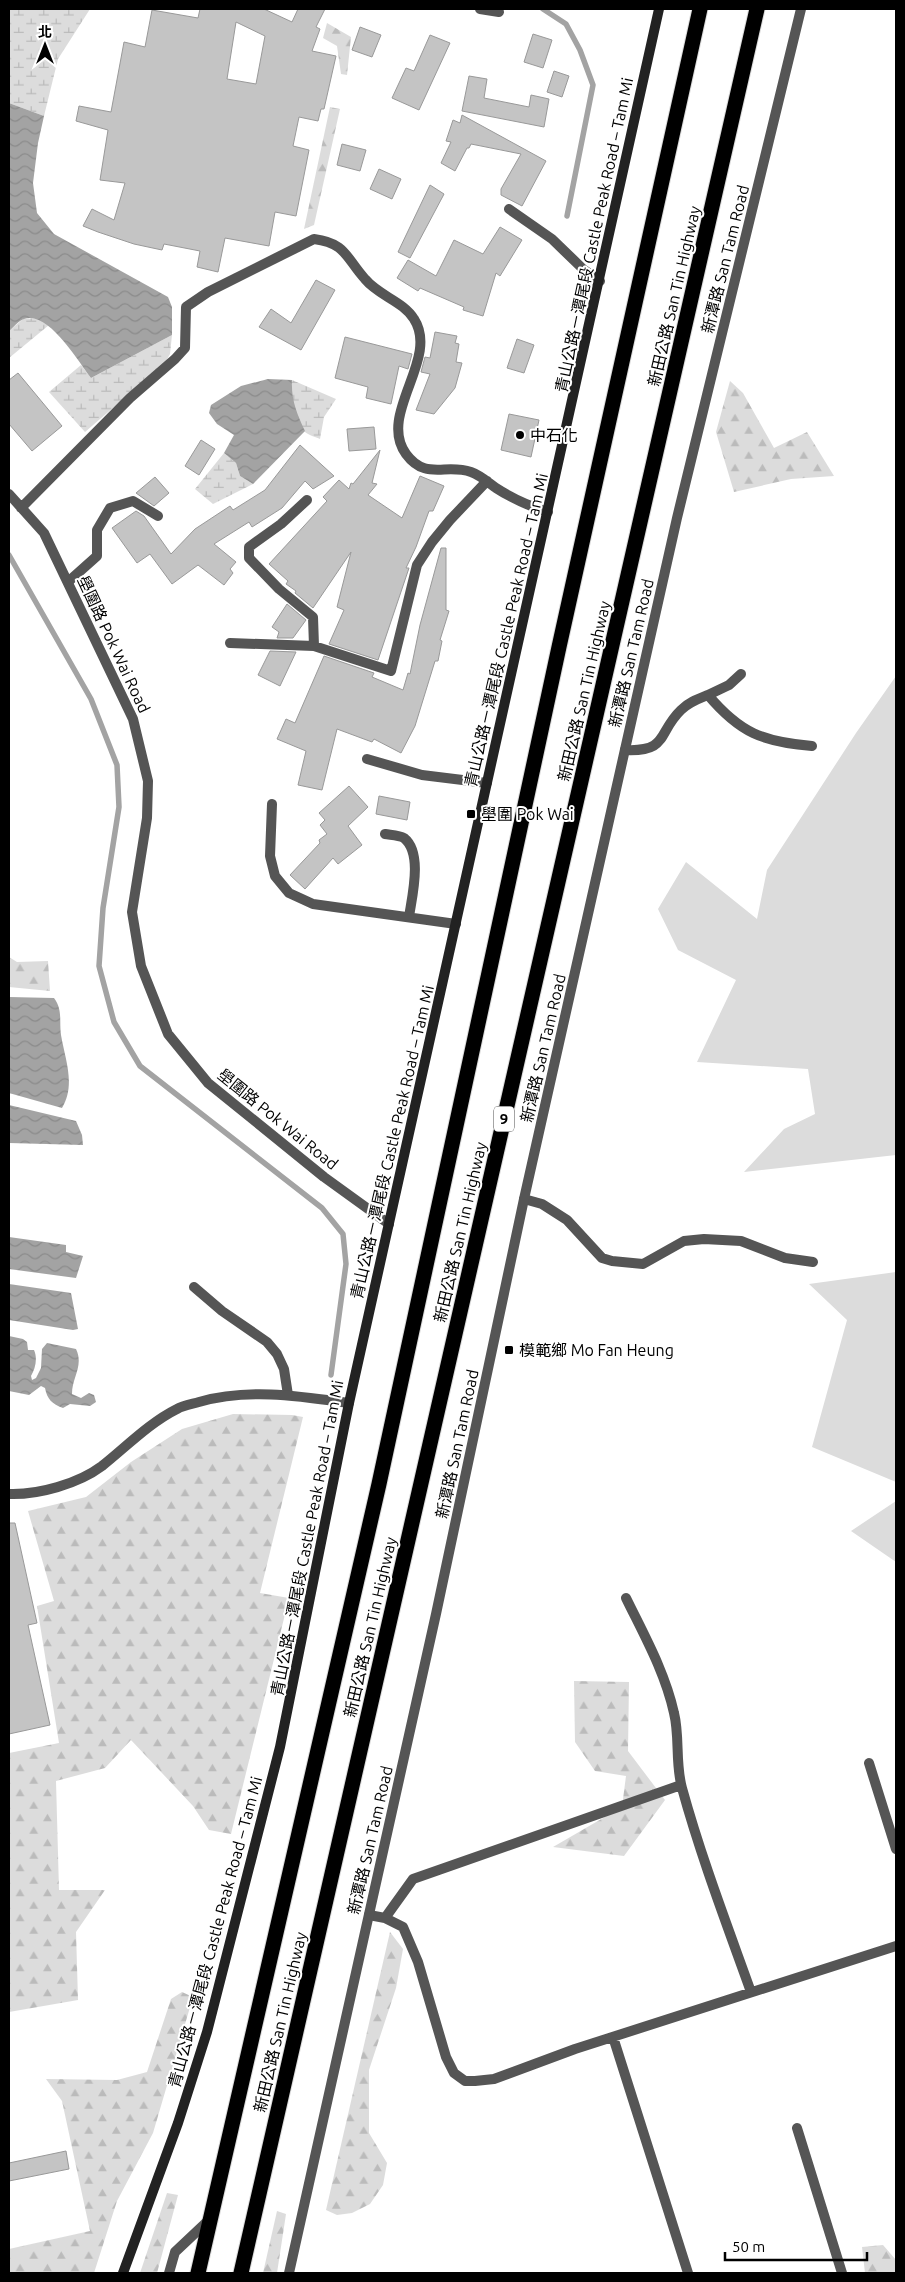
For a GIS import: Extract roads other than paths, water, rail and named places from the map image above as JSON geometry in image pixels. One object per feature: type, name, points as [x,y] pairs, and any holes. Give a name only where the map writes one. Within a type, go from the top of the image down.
[{"type":"highway","name":"新田公路 San Tin Highway","points":[[198,2273],[379,1484],[558,647],[700,9]]},
{"type":"highway","name":"新田公路 San Tin Highway","points":[[241,2273],[757,9]]},
{"type":"main road","name":"青山公路－潭尾段 Castle Peak Road – Tam Mi","points":[[123,2273],[184,2106],[207,2032],[246,1886],[280,1747],[349,1403],[659,9]]},
{"type":"street","points":[[480,9],[499,12]]},
{"type":"street","name":"新潭路 San Tam Road","points":[[289,2273],[438,1604],[524,1198],[677,518],[801,9]]},
{"type":"street","points":[[509,208],[552,239],[583,269],[600,281]]},
{"type":"street","points":[[21,508],[130,398],[176,359],[185,348],[186,307],[208,292],[314,239],[330,241],[340,248],[365,280],[407,311],[419,329],[420,352],[402,406],[399,426],[404,452],[415,465],[428,470],[462,470],[472,472],[529,506],[548,512]]},
{"type":"street","points":[[230,643],[314,646],[391,671],[417,565],[432,542],[450,520],[487,482]]},
{"type":"street","name":"壆圍路 Pok Wai Road","points":[[9,494],[44,533],[69,581],[134,719],[148,781],[147,818],[132,912],[141,966],[168,1034],[208,1083],[324,1177],[389,1224]]},
{"type":"street","points":[[307,500],[281,524],[249,547],[249,558],[279,589],[313,617],[314,646]]},
{"type":"street","points":[[69,581],[97,556],[97,530],[110,508],[133,501],[158,516]]},
{"type":"street","points":[[625,750],[639,751],[653,748],[665,736],[680,711],[692,701],[729,685],[741,674]]},
{"type":"street","points":[[708,695],[726,715],[753,734],[786,744],[812,746]]},
{"type":"street","points":[[367,759],[422,775],[487,783]]},
{"type":"street","points":[[272,804],[270,856],[274,876],[289,893],[313,904],[456,924]]},
{"type":"street","points":[[385,834],[403,837],[410,846],[416,860],[410,917]]},
{"type":"street","points":[[524,1198],[542,1204],[567,1220],[602,1258],[612,1262],[644,1264],[684,1241],[704,1239],[741,1241],[785,1258],[813,1262]]},
{"type":"street","points":[[194,1287],[229,1317],[268,1342],[277,1354],[284,1369],[288,1395]]},
{"type":"street","points":[[9,1494],[34,1493],[68,1483],[100,1467],[132,1439],[178,1408],[216,1398],[249,1394],[288,1395],[349,1403]]},
{"type":"street","points":[[626,1598],[661,1671],[675,1714],[677,1756],[681,1785],[696,1836],[751,1992]]},
{"type":"street","points":[[869,1763],[896,1849]]},
{"type":"street","points":[[385,1918],[413,1879],[681,1785]]},
{"type":"street","points":[[369,1915],[385,1918],[403,1927],[418,1962],[446,2057],[454,2073],[465,2081],[494,2079],[613,2037],[896,1946]]},
{"type":"street","points":[[613,2037],[688,2273]]},
{"type":"street","points":[[797,2128],[842,2273]]},
{"type":"street","points":[[169,2273],[175,2252],[210,2220]]},
{"type":"water","points":[[9,103],[44,116],[38,143],[33,183],[37,213],[54,234],[168,297],[172,307],[172,335],[91,378],[62,339],[43,322],[33,318],[24,319],[9,331]]},
{"type":"water","points":[[268,379],[292,380],[292,394],[295,407],[305,431],[253,484],[240,476],[236,463],[224,453],[234,435],[217,424],[209,413],[211,405],[241,386]]},
{"type":"water","points":[[9,997],[54,998],[57,1002],[60,1011],[61,1035],[69,1081],[66,1099],[62,1108],[9,1093]]},
{"type":"water","points":[[9,1105],[76,1121],[82,1135],[83,1145],[9,1143]]},
{"type":"water","points":[[9,1237],[66,1245],[66,1252],[83,1256],[76,1278],[9,1269]]},
{"type":"water","points":[[9,1284],[71,1293],[78,1329],[73,1330],[9,1320]]},
{"type":"water","points":[[9,1336],[23,1339],[27,1342],[28,1350],[34,1350],[36,1360],[31,1376],[32,1380],[36,1378],[41,1368],[42,1349],[47,1343],[76,1349],[79,1361],[72,1394],[81,1398],[89,1393],[94,1395],[96,1402],[90,1406],[70,1404],[63,1408],[51,1401],[45,1388],[41,1386],[29,1395],[9,1391]]},
{"type":"waterway","points":[[543,9],[566,24],[580,50],[593,85],[567,216]]},
{"type":"waterway","points":[[9,555],[91,699],[117,765],[119,807],[103,908],[99,966],[114,1022],[140,1066],[322,1208],[343,1234],[346,1264],[331,1375]]},
{"type":"place","name":"中石化","points":[[520,435]]},
{"type":"place","name":"壆圍 Pok Wai","points":[[471,814]]},
{"type":"place","name":"模範鄉 Mo Fan Heung","points":[[509,1350]]}]
